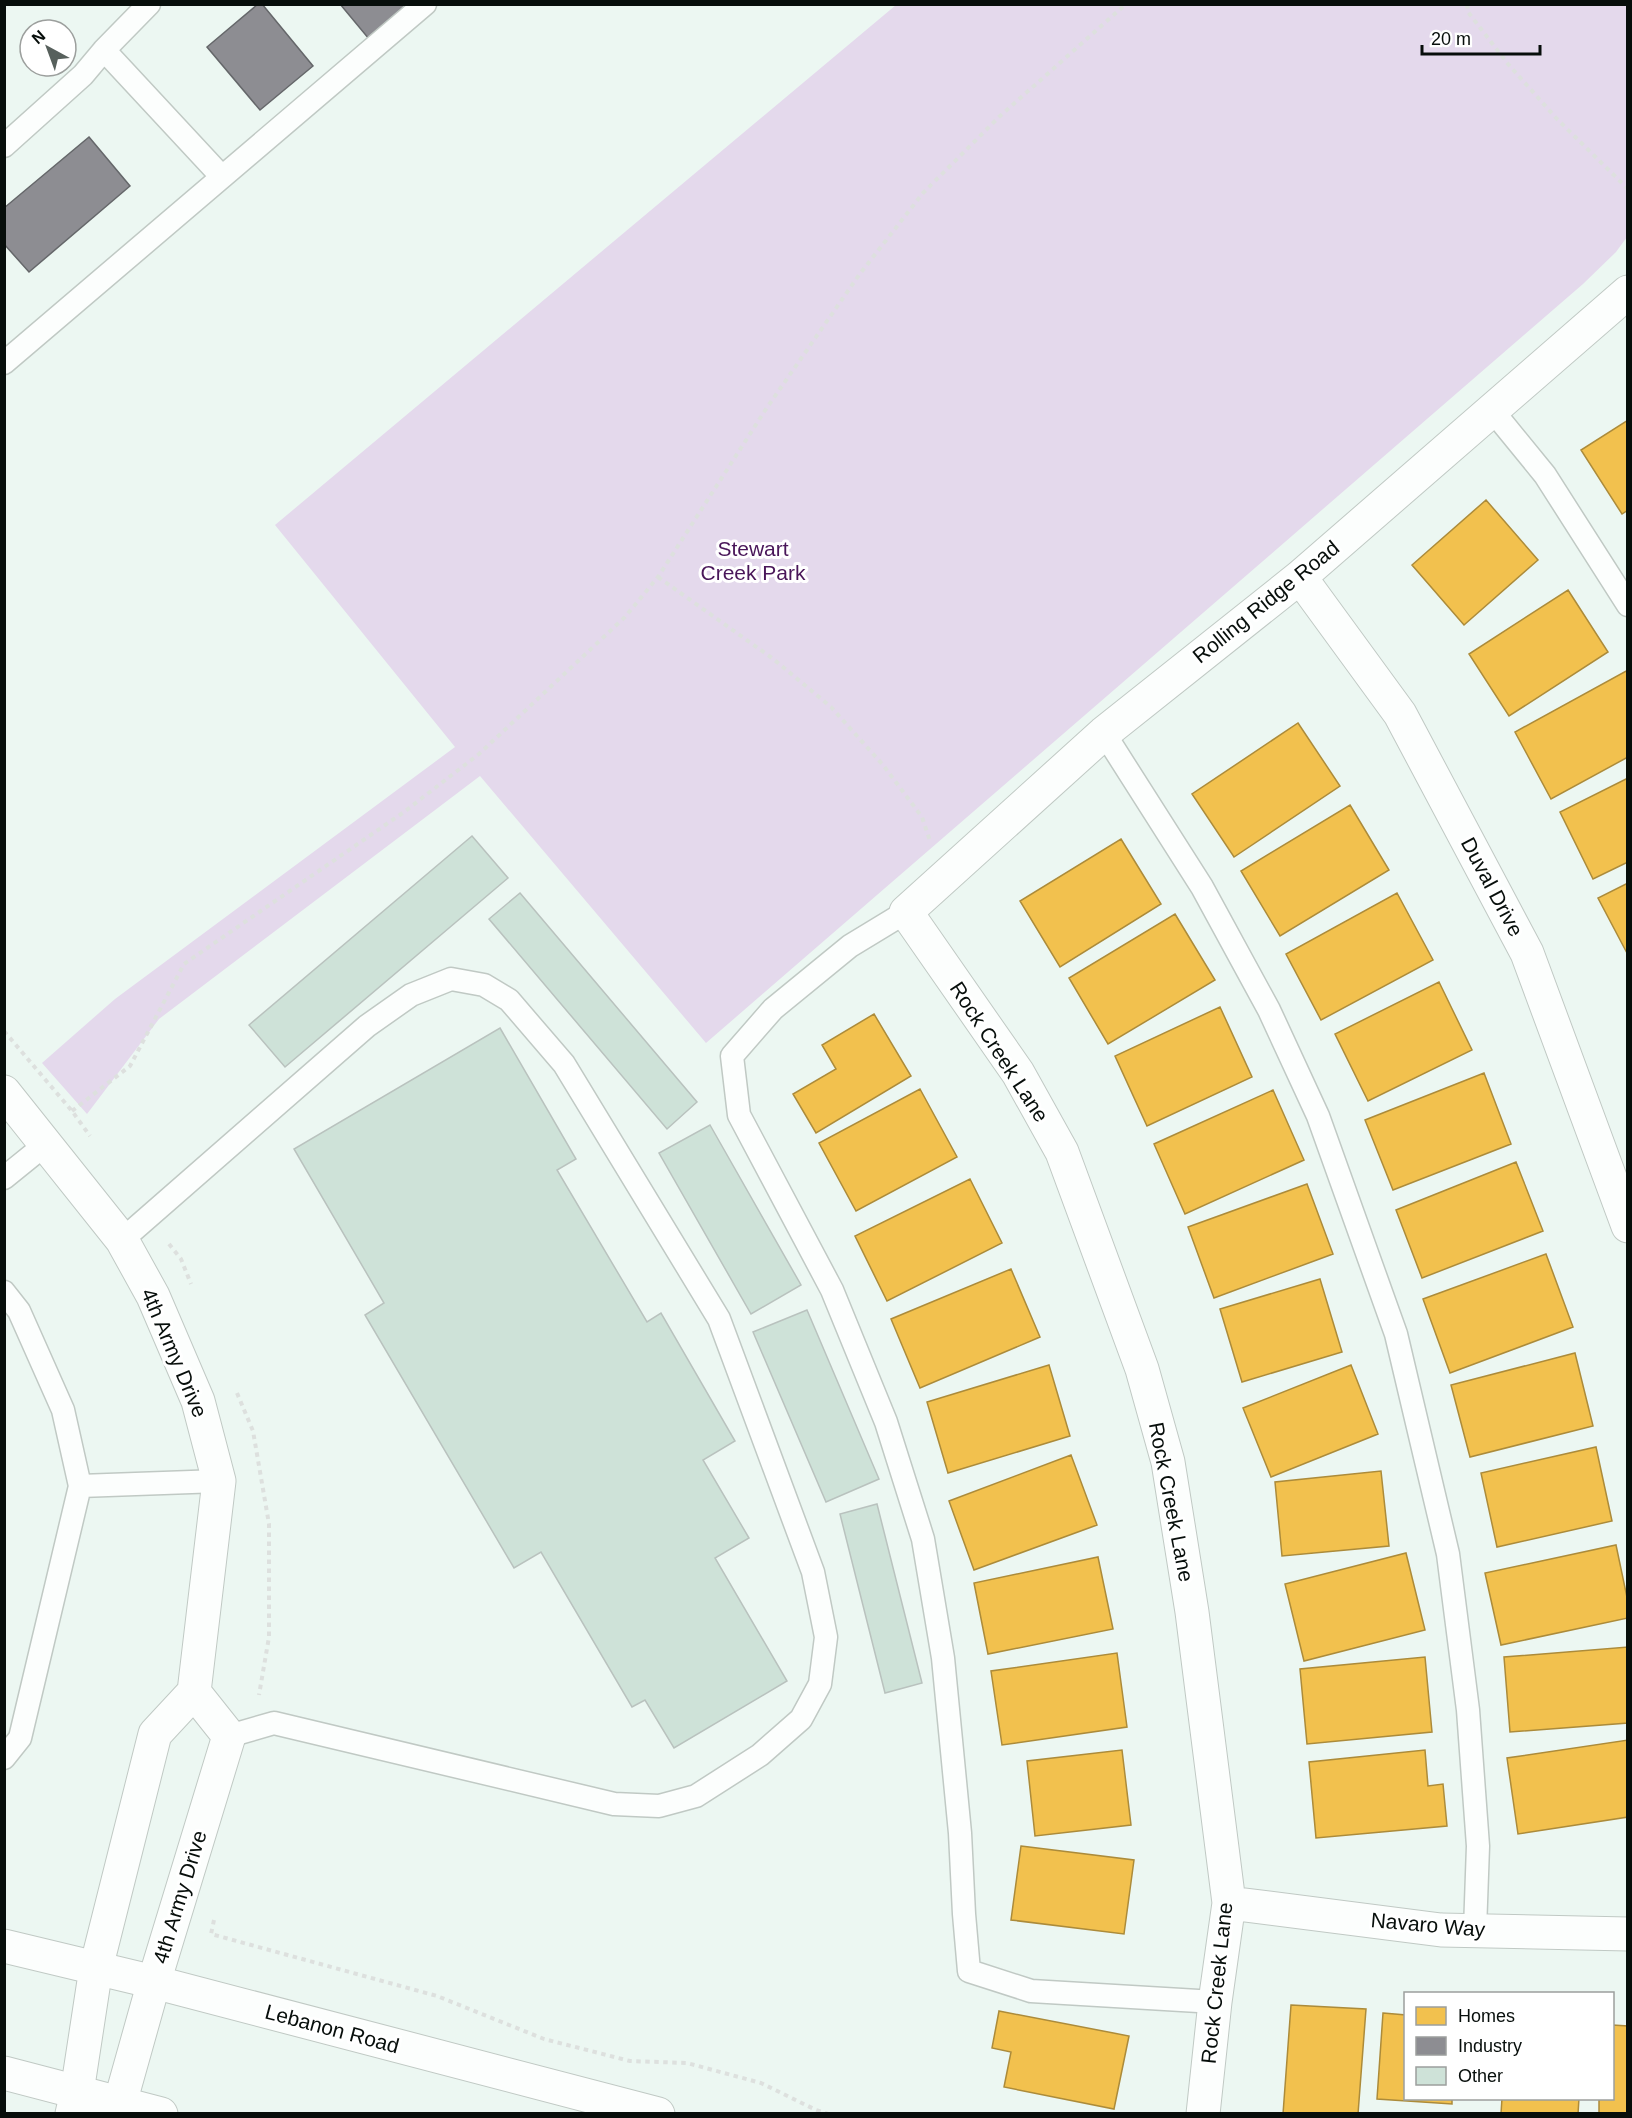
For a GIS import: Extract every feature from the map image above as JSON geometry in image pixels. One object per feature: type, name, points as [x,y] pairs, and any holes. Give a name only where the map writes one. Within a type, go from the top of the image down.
[{"type":"street","name":"Rolling Ridge Road","points":[[906,912],[1104,733],[1300,577],[1628,292]]},
{"type":"street","name":"Duval Drive","points":[[1300,577],[1400,714],[1527,953],[1628,1226]]},
{"type":"street","name":"Rock Creek Lane","points":[[906,912],[1018,1073],[1062,1152],[1142,1369],[1170,1473],[1192,1612],[1229,1903],[1215,2001],[1203,2114]]},
{"type":"street","name":"4th Army Drive","points":[[4,1092],[122,1240],[153,1296],[198,1401],[219,1481],[194,1692]]},
{"type":"street","points":[[75,2103],[96,1968],[155,1734],[194,1692],[229,1736]]},
{"type":"street","name":"4th Army Drive","points":[[119,2108],[154,1982],[229,1736]]},
{"type":"street","name":"Navaro Way","points":[[1229,1903],[1441,1930],[1628,1934]]},
{"type":"street","name":"Lebanon Road","points":[[4,1946],[154,1982],[658,2114]]},
{"type":"street","points":[[4,2073],[75,2103],[161,2114]]},
{"type":"lane","points":[[4,363],[425,4]]},
{"type":"lane","points":[[4,146],[83,75],[136,9]]},
{"type":"lane","points":[[104,50],[222,177]]},
{"type":"lane","points":[[1492,410],[1545,476],[1628,605]]},
{"type":"lane","points":[[1104,733],[1202,887],[1269,1010],[1318,1116],[1396,1334],[1450,1565],[1468,1710],[1477,1834],[1475,1930]]},
{"type":"lane","points":[[906,912],[850,946],[774,1009],[732,1056],[739,1115],[832,1290],[886,1422],[923,1539],[943,1658],[960,1833],[969,1971],[1031,1991],[1215,2001]]},
{"type":"lane","points":[[122,1240],[367,1026],[411,995],[451,980],[484,985],[509,1000],[564,1064],[719,1319],[813,1572],[826,1637],[820,1684],[801,1719],[760,1755],[696,1796],[659,1806],[614,1804],[274,1723],[229,1736]]},
{"type":"lane","points":[[4,1178],[46,1144]]},
{"type":"lane","points":[[4,1292],[19,1311],[63,1410],[80,1486],[20,1738],[4,1758]]},
{"type":"lane","points":[[80,1486],[219,1481]]},
{"type":"path","points":[[72,1111],[130,1066],[184,964],[405,812],[479,754],[625,616],[658,577],[766,409],[860,275],[924,193],[999,117],[1126,4]]},
{"type":"path","points":[[1467,4],[1468,12],[1508,64],[1557,119],[1628,189]]},
{"type":"path","points":[[658,577],[772,658],[831,707],[882,765],[922,817],[942,878]]},
{"type":"green space","name":"Stewart Creek Park","points":[[896,5],[1627,5],[1627,237],[1616,252],[1583,284],[706,1043],[480,776],[159,1019],[87,1114],[42,1063],[115,999],[455,747],[275,525]]},
{"type":"building: Homes","points":[[1628,420],[1628,510],[1622,514],[1581,450]]},
{"type":"building: Homes","points":[[1486,500],[1538,560],[1464,625],[1412,565]]},
{"type":"building: Homes","points":[[1568,590],[1608,652],[1509,716],[1469,654]]},
{"type":"building: Homes","points":[[1628,670],[1628,757],[1551,799],[1515,732]]},
{"type":"building: Homes","points":[[1298,723],[1340,786],[1234,857],[1192,794]]},
{"type":"building: Homes","points":[[1628,778],[1628,862],[1593,879],[1560,812]]},
{"type":"building: Homes","points":[[1350,805],[1389,870],[1280,936],[1241,871]]},
{"type":"building: Homes","points":[[1121,839],[1161,904],[1060,967],[1020,901]]},
{"type":"building: Homes","points":[[1628,883],[1628,955],[1598,898]]},
{"type":"building: Homes","points":[[1397,893],[1433,960],[1321,1020],[1286,954]]},
{"type":"building: Homes","points":[[1175,914],[1215,980],[1108,1044],[1069,978]]},
{"type":"building: Homes","points":[[1439,982],[1472,1050],[1368,1101],[1335,1034]]},
{"type":"building: Homes","points":[[1220,1007],[1252,1077],[1147,1126],[1115,1056]]},
{"type":"building: Homes","points":[[874,1014],[911,1076],[816,1133],[793,1094],[836,1069],[822,1045]]},
{"type":"building: Homes","points":[[1484,1073],[1511,1144],[1393,1190],[1365,1120]]},
{"type":"building: Homes","points":[[920,1089],[957,1157],[856,1211],[819,1143]]},
{"type":"building: Homes","points":[[1273,1090],[1304,1160],[1185,1214],[1154,1144]]},
{"type":"building: Homes","points":[[1516,1162],[1543,1231],[1422,1278],[1396,1210]]},
{"type":"building: Homes","points":[[970,1179],[1002,1243],[887,1301],[855,1236]]},
{"type":"building: Homes","points":[[1307,1184],[1333,1254],[1214,1298],[1188,1227]]},
{"type":"building: Homes","points":[[1546,1254],[1573,1327],[1450,1373],[1423,1299]]},
{"type":"building: Homes","points":[[1011,1269],[1040,1337],[920,1388],[891,1319]]},
{"type":"building: Homes","points":[[1320,1279],[1342,1352],[1242,1382],[1220,1309]]},
{"type":"building: Homes","points":[[1575,1353],[1593,1426],[1470,1457],[1451,1385]]},
{"type":"building: Homes","points":[[1049,1365],[1070,1436],[948,1473],[927,1402]]},
{"type":"building: Homes","points":[[1351,1365],[1378,1434],[1271,1477],[1243,1408]]},
{"type":"building: Homes","points":[[1596,1447],[1612,1521],[1497,1547],[1481,1473]]},
{"type":"building: Homes","points":[[1071,1455],[1097,1525],[974,1570],[949,1501]]},
{"type":"building: Homes","points":[[1381,1471],[1389,1546],[1282,1556],[1275,1482]]},
{"type":"building: Homes","points":[[1616,1545],[1628,1602],[1628,1618],[1501,1645],[1485,1573]]},
{"type":"building: Homes","points":[[1406,1553],[1425,1630],[1304,1661],[1285,1584]]},
{"type":"building: Homes","points":[[1098,1557],[1113,1629],[988,1654],[974,1583]]},
{"type":"building: Homes","points":[[1628,1647],[1628,1723],[1510,1732],[1504,1657]]},
{"type":"building: Homes","points":[[1117,1653],[1127,1727],[1002,1745],[991,1671]]},
{"type":"building: Homes","points":[[1425,1657],[1432,1732],[1307,1744],[1300,1669]]},
{"type":"building: Homes","points":[[1628,1740],[1628,1817],[1518,1834],[1507,1758]]},
{"type":"building: Homes","points":[[1122,1750],[1131,1825],[1035,1836],[1027,1761]]},
{"type":"building: Homes","points":[[1425,1750],[1428,1786],[1443,1784],[1447,1826],[1316,1838],[1309,1762]]},
{"type":"building: Homes","points":[[1021,1846],[1134,1860],[1124,1934],[1011,1920]]},
{"type":"building: Homes","points":[[1291,2005],[1366,2009],[1358,2114],[1283,2114]]},
{"type":"building: Homes","points":[[999,2011],[1129,2036],[1114,2109],[1004,2087],[1011,2052],[992,2048]]},
{"type":"building: Homes","points":[[1383,2013],[1404,2015],[1404,2100],[1452,2100],[1452,2104],[1377,2099]]},
{"type":"building: Homes","points":[[1614,2025],[1628,2026],[1628,2114],[1599,2114],[1599,2100],[1614,2100]]},
{"type":"building: Homes","points":[[1502,2100],[1579,2100],[1578,2114],[1501,2114]]},
{"type":"building: Industry","points":[[258,4],[262,4],[313,66],[260,110],[207,47]]},
{"type":"building: Industry","points":[[340,4],[410,4],[369,39]]},
{"type":"building: Industry","points":[[89,137],[130,186],[29,272],[4,244],[4,208]]},
{"type":"building: Other","points":[[472,836],[508,878],[285,1067],[249,1025]]},
{"type":"building: Other","points":[[520,893],[697,1102],[667,1129],[489,919]]},
{"type":"building: Other","points":[[500,1028],[576,1159],[557,1170],[647,1322],[661,1313],[735,1441],[703,1460],[749,1538],[715,1558],[787,1681],[674,1748],[645,1700],[632,1707],[541,1552],[514,1568],[365,1315],[384,1303],[294,1149]]},
{"type":"building: Other","points":[[710,1125],[801,1285],[751,1314],[659,1153]]},
{"type":"building: Other","points":[[807,1310],[879,1479],[826,1502],[753,1332]]},
{"type":"building: Other","points":[[877,1504],[922,1683],[885,1693],[840,1514]]}]
